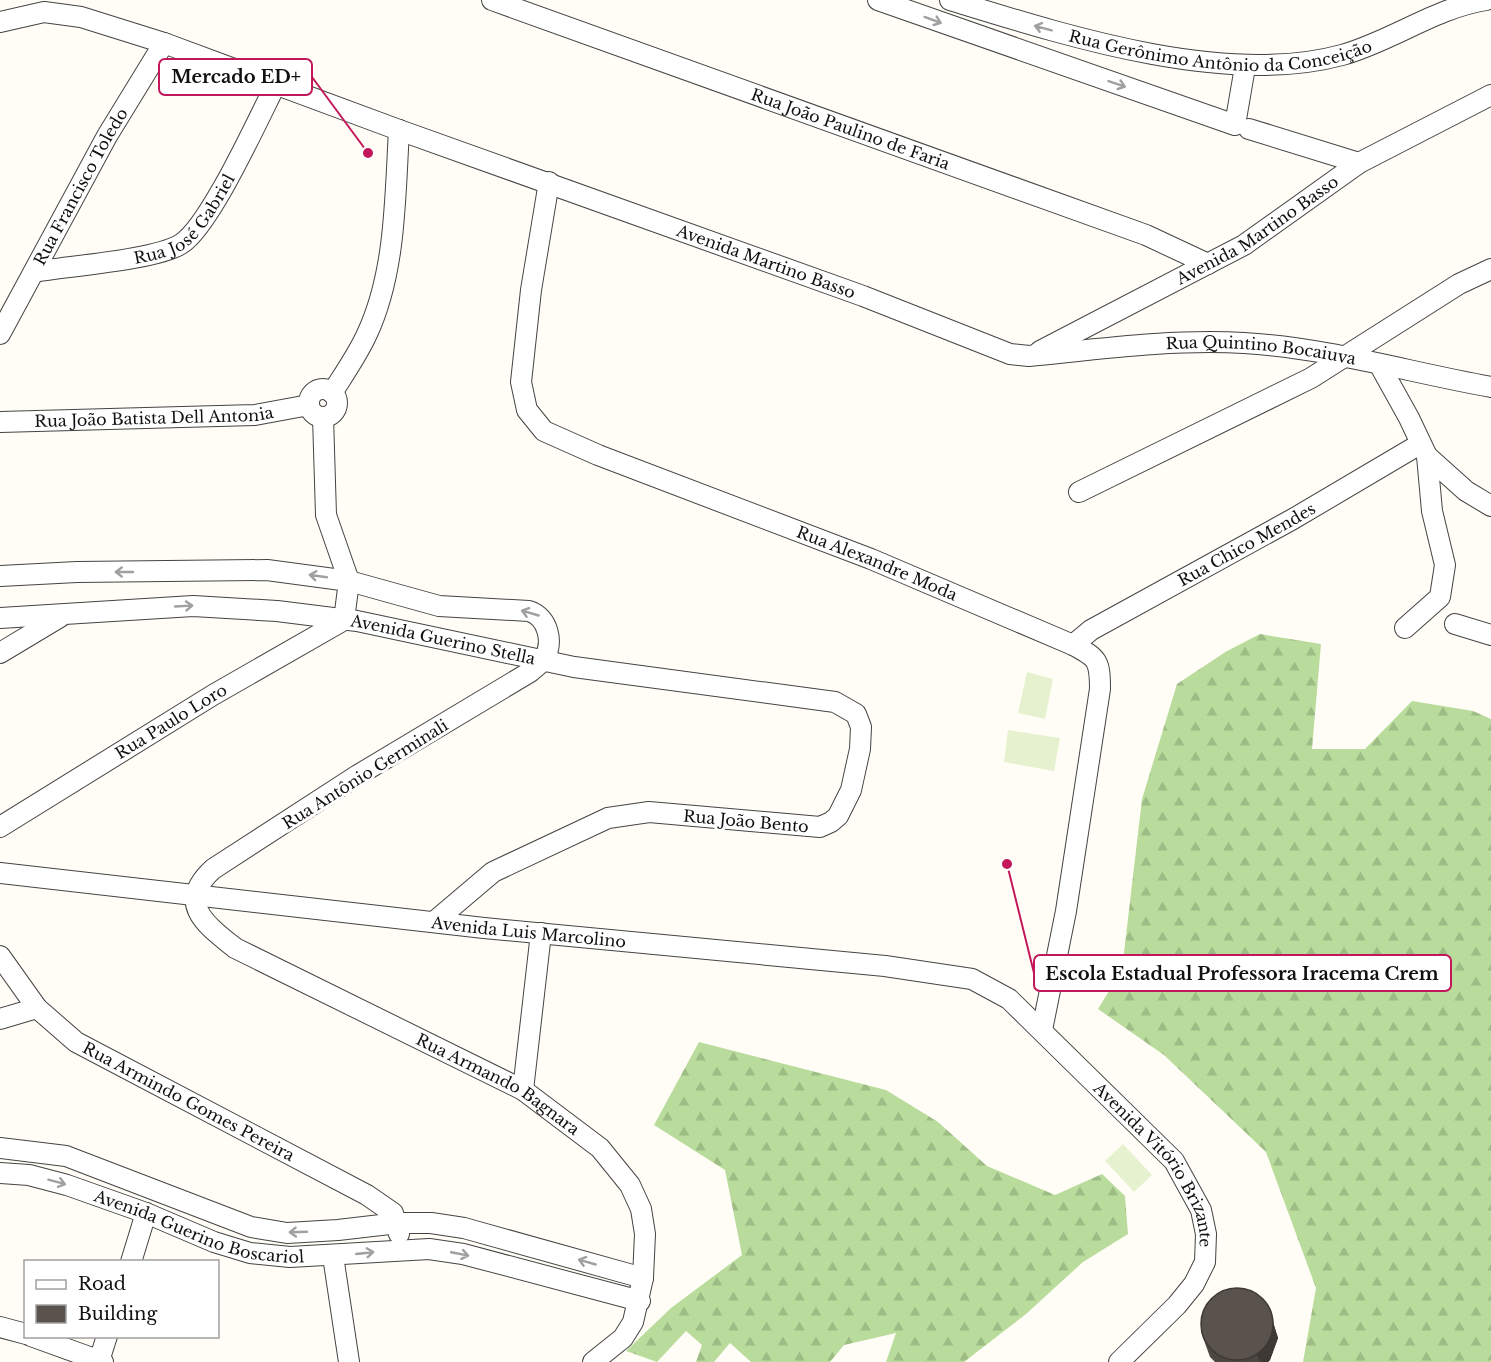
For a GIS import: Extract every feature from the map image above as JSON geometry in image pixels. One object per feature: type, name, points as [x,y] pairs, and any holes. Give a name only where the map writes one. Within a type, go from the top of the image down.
[{"type":"street","name":"Rua João Paulino de Faria","points":[[492,0],[1146,235],[1208,264]]},
{"type":"street","name":"Rua Gerônimo Antônio da Conceição","points":[[878,0],[1242,127],[1359,163]]},
{"type":"street","name":"Rua Gerônimo Antônio da Conceição","points":[[950,0],[1041,28],[1122,47],[1245,67],[1341,55],[1384,40],[1469,3],[1486,0]]},
{"type":"street","name":"Avenida Martino Basso","points":[[0,22],[44,12],[71,15],[164,42],[399,130],[852,292],[991,347],[1029,356],[1244,245],[1359,163],[1491,95]]},
{"type":"street","name":"Rua Francisco Toledo","points":[[0,334],[108,136],[164,42]]},
{"type":"street","points":[[1242,127],[1245,67]]},
{"type":"street","name":"Rua José Gabriel","points":[[34,272],[159,252],[186,240],[201,226],[208,215],[276,84]]},
{"type":"street","points":[[344,620],[349,581],[326,515],[316,411],[311,396],[317,391],[325,390],[332,393],[367,334],[378,303],[393,221],[399,130]]},
{"type":"street","name":"Rua Alexandre Moda","points":[[549,182],[531,290],[521,382],[527,410],[544,431],[598,455],[850,551],[1073,645],[1094,656],[1098,663],[1100,689],[1066,911],[1042,1030]]},
{"type":"street","points":[[1079,492],[1311,378],[1350,356],[1459,284],[1491,269]]},
{"type":"street","name":"Rua Quintino Bocaiuva","points":[[1029,356],[1156,344],[1243,343],[1350,356],[1491,387]]},
{"type":"street","points":[[1379,364],[1424,450],[1466,491],[1491,506]]},
{"type":"street","name":"Rua João Batista Dell Antonia","points":[[0,422],[255,415],[316,411]]},
{"type":"street","points":[[1405,628],[1440,597],[1444,582],[1445,565],[1432,510],[1424,450]]},
{"type":"street","name":"Rua Chico Mendes","points":[[1073,645],[1091,630],[1424,450]]},
{"type":"street","name":"Avenida Guerino Stella","points":[[0,576],[77,572],[267,570],[349,581],[439,606],[523,610],[538,614],[544,621],[549,638],[543,660],[344,620],[277,611],[193,606],[0,618]]},
{"type":"street","points":[[0,652],[65,614]]},
{"type":"street","name":"Rua Paulo Loro","points":[[0,827],[213,695],[344,620]]},
{"type":"street","points":[[1455,624],[1491,635]]},
{"type":"street","name":"Rua Antônio Germinali","points":[[194,894],[202,879],[213,869],[358,775],[530,672],[543,660]]},
{"type":"street","name":"Rua João Bento","points":[[434,921],[493,872],[608,818],[649,812],[820,827],[838,816],[851,790],[861,727],[856,714],[835,702],[543,660]]},
{"type":"street","name":"Avenida Luis Marcolino","points":[[0,873],[541,933],[885,966],[972,979],[1009,999],[1042,1030]]},
{"type":"street","name":"Rua Armando Bagnara","points":[[194,894],[198,912],[210,929],[235,948],[523,1089],[600,1148],[630,1185],[641,1209],[645,1234],[640,1301],[633,1322],[623,1338],[593,1362]]},
{"type":"street","points":[[523,1089],[541,933]]},
{"type":"street","name":"Rua Armindo Gomes Pereira","points":[[0,956],[37,1008],[76,1042],[367,1195],[393,1213],[398,1223]]},
{"type":"street","points":[[0,1019],[37,1008]]},
{"type":"street","name":"Avenida Vitório Brizante","points":[[1042,1030],[1174,1161],[1202,1210],[1206,1234],[1205,1262],[1194,1284],[1177,1305],[1119,1362]]},
{"type":"street","name":"Avenida Guerino Boscariol","points":[[0,1148],[66,1156],[251,1227],[287,1233],[398,1223]]},
{"type":"street","name":"Avenida Guerino Boscariol","points":[[0,1173],[29,1175],[48,1180],[146,1213],[214,1242],[250,1252],[290,1257],[401,1250]]},
{"type":"street","points":[[132,1260],[146,1213]]},
{"type":"street","points":[[640,1301],[463,1254],[429,1249],[401,1250],[398,1223],[431,1223],[464,1228],[643,1278]]},
{"type":"street","points":[[333,1256],[349,1362]]},
{"type":"street","points":[[0,1327],[24,1333]]},
{"type":"street","points":[[37,1338],[101,1361],[107,1338]]},
{"type":"green space","points":[[1260,634],[1321,644],[1312,749],[1365,749],[1412,701],[1473,711],[1491,719],[1491,1362],[1303,1362],[1316,1288],[1266,1152],[1164,1055],[1098,1009],[1122,970],[1142,799],[1177,684],[1227,651]]},
{"type":"green space","points":[[1027,672],[1053,679],[1045,719],[1018,713]]},
{"type":"green space","points":[[1008,730],[1060,738],[1054,771],[1004,762]]},
{"type":"green space","points":[[699,1042],[886,1090],[938,1122],[987,1166],[1055,1195],[1102,1174],[1125,1196],[1128,1234],[1083,1262],[1026,1314],[964,1362],[886,1362],[896,1333],[844,1345],[830,1362],[751,1362],[730,1343],[714,1362],[696,1362],[702,1345],[686,1331],[657,1362],[626,1351],[671,1308],[742,1255],[725,1170],[654,1125]]},
{"type":"green space","points":[[1123,1144],[1152,1175],[1134,1192],[1105,1161]]},
{"type":"building","points":[[1237,1288],[1257,1294],[1267,1304],[1273,1324],[1267,1344],[1257,1354],[1237,1360],[1217,1354],[1207,1344],[1201,1324],[1207,1304],[1217,1294]]},
{"type":"place","name":"Mercado ED+","points":[[368,153]]},
{"type":"place","name":"Escola Estadual Professora Iracema Crem","points":[[1007,864]]}]
